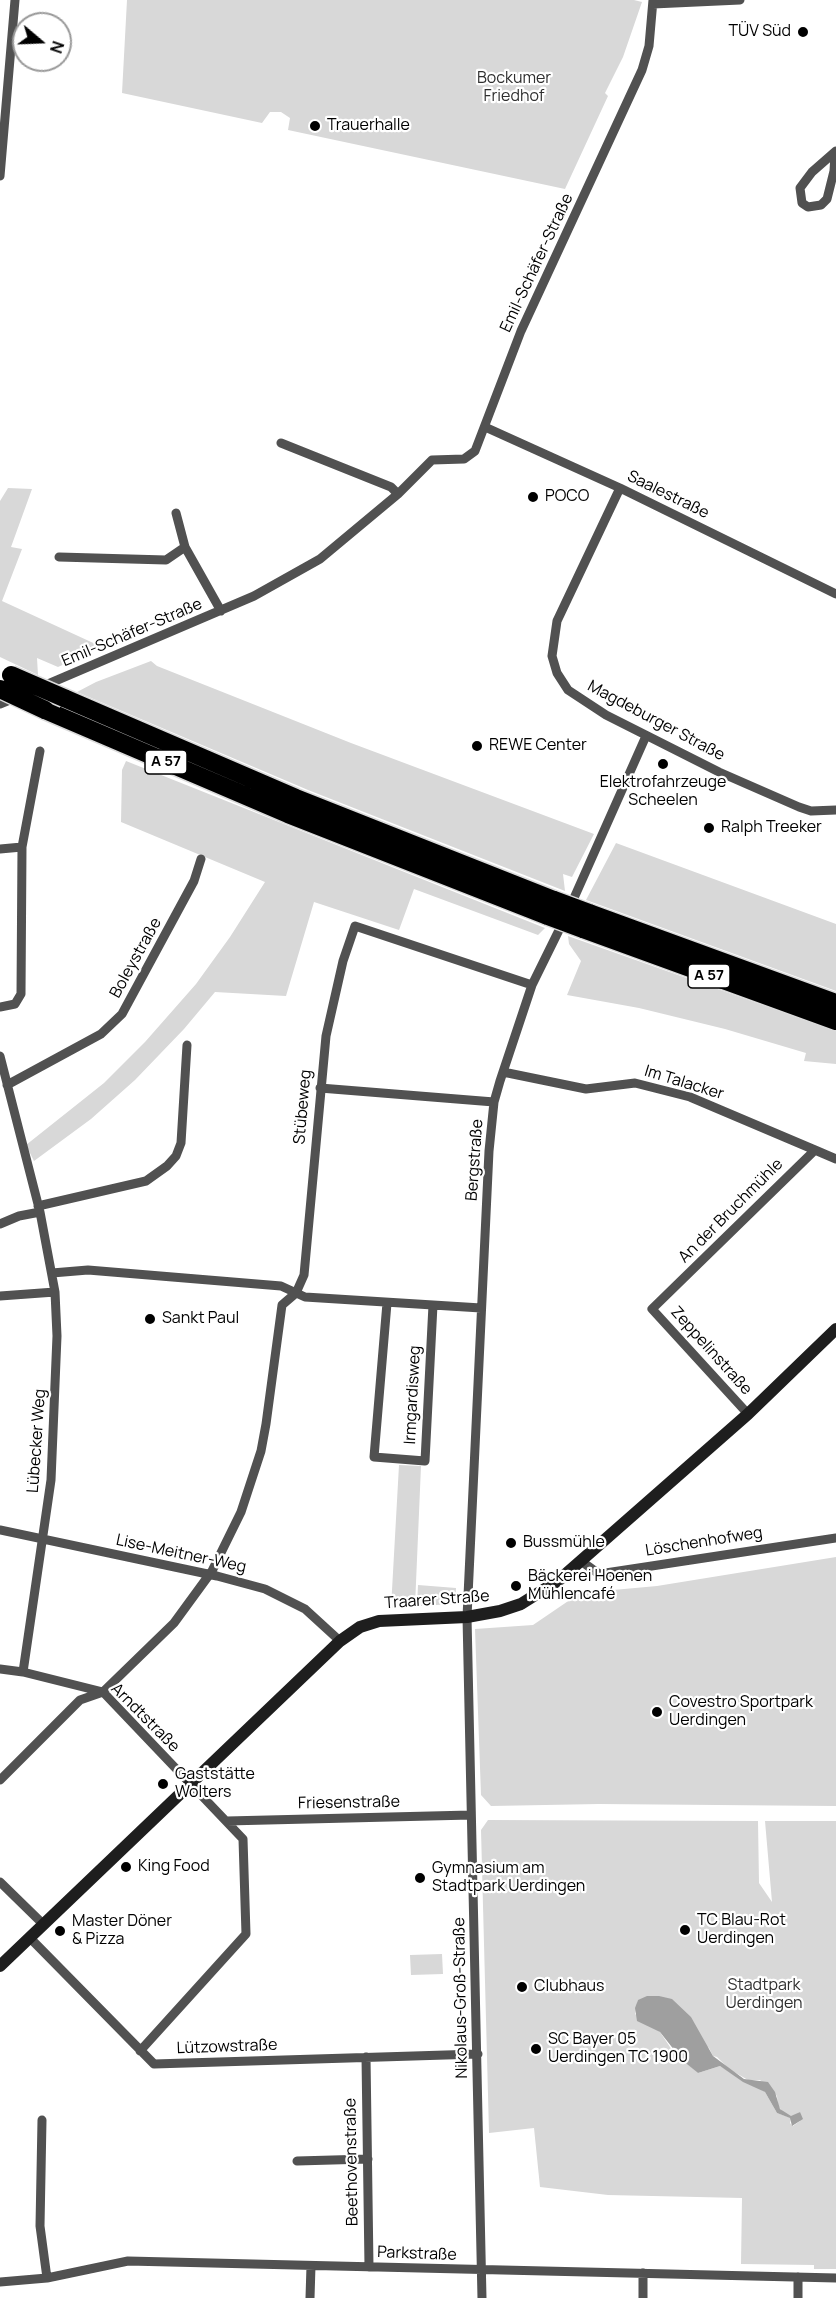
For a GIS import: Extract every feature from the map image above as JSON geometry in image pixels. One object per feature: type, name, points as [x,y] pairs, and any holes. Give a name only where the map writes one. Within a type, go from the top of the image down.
[{"type":"highway","name":"A 57","points":[[4,678],[64,698],[292,806]]},
{"type":"highway","name":"A 57","points":[[4,678],[45,710],[836,1021]]},
{"type":"highway","name":"A 57","points":[[586,921],[836,1003]]},
{"type":"street","points":[[0,176],[3,99],[15,0]]},
{"type":"street","points":[[653,2],[740,0]]},
{"type":"street","name":"Emil-Schäfer-Straße","points":[[0,704],[254,596],[320,559],[398,494],[432,460],[464,459],[475,451],[521,331],[642,70],[649,46],[653,2]]},
{"type":"street","points":[[835,152],[834,171],[827,199],[821,205],[808,207],[802,203],[800,188],[812,172],[835,152]]},
{"type":"street","name":"Saalestraße","points":[[485,427],[620,488],[836,594]]},
{"type":"street","points":[[281,443],[391,487],[398,494]]},
{"type":"street","name":"Magdeburger Straße","points":[[620,488],[557,621],[552,656],[557,673],[568,690],[585,703],[645,736],[799,807],[811,811],[836,810]]},
{"type":"street","name":"Emil-Schäfer-Straße","points":[[176,513],[185,547],[221,611]]},
{"type":"street","points":[[59,557],[166,560],[185,547]]},
{"type":"street","name":"Bergstraße","points":[[467,1617],[489,1151],[494,1102],[531,985],[600,843],[645,736]]},
{"type":"street","points":[[0,1007],[15,1004],[21,994],[22,847],[40,751]]},
{"type":"street","points":[[0,849],[22,847]]},
{"type":"street","name":"Boleystraße","points":[[7,1085],[100,1034],[122,1014],[194,881],[201,859]]},
{"type":"street","name":"Stübeweg","points":[[103,1692],[174,1623],[209,1575],[241,1512],[258,1460],[266,1424],[282,1305],[296,1293],[304,1275],[320,1088],[335,991],[355,926],[531,985]]},
{"type":"street","points":[[0,1224],[39,1209],[146,1181],[167,1166],[176,1156],[181,1143],[187,1045]]},
{"type":"street","name":"Lübecker Weg","points":[[0,1056],[39,1209],[55,1292],[56,1400],[44,1539],[23,1672]]},
{"type":"street","name":"Im Talacker","points":[[503,1072],[586,1089],[635,1083],[690,1097],[815,1150]]},
{"type":"street","points":[[320,1088],[494,1102]]},
{"type":"street","points":[[815,1150],[836,1159]]},
{"type":"street","name":"An der Bruchmühle","points":[[652,1309],[815,1150]]},
{"type":"street","points":[[52,1273],[88,1270],[280,1286],[305,1297],[481,1308]]},
{"type":"street","points":[[0,1296],[55,1292]]},
{"type":"street","name":"Irmgardisweg","points":[[387,1303],[374,1457],[425,1461],[433,1305]]},
{"type":"street","name":"Zeppelinstraße","points":[[652,1309],[748,1414]]},
{"type":"street","name":"Traarer Straße","points":[[0,1966],[340,1641],[360,1627],[379,1621],[467,1617],[500,1611],[521,1604],[559,1580],[581,1561],[748,1414],[836,1329]]},
{"type":"street","name":"Lise-Meitner-Weg","points":[[0,1530],[209,1575],[278,1594],[305,1609],[340,1641]]},
{"type":"street","name":"Löschenhofweg","points":[[581,1561],[599,1574],[836,1538]]},
{"type":"street","name":"Nikolaus-Groß-Straße","points":[[467,1617],[482,2298]]},
{"type":"street","name":"Arndtstraße","points":[[0,1669],[23,1672],[103,1692],[190,1786],[243,1839],[246,1934],[140,2051]]},
{"type":"street","points":[[0,1780],[80,1700],[103,1692]]},
{"type":"street","name":"Friesenstraße","points":[[227,1821],[471,1815]]},
{"type":"street","points":[[0,1882],[44,1925]]},
{"type":"street","name":"Lützowstraße","points":[[30,1938],[154,2064],[478,2054]]},
{"type":"street","name":"Beethovenstraße","points":[[366,2057],[369,2267]]},
{"type":"street","points":[[42,2120],[40,2226],[47,2278]]},
{"type":"street","points":[[297,2161],[368,2159]]},
{"type":"street","name":"Parkstraße","points":[[0,2282],[47,2278],[128,2261],[836,2278]]},
{"type":"street","points":[[310,2298],[311,2266]]},
{"type":"street","points":[[643,2273],[643,2298]]},
{"type":"street","points":[[798,2277],[798,2298]]},
{"type":"green space","name":"Bockumer Friedhof","points":[[127,0],[634,0],[642,2],[623,57],[605,93],[608,96],[565,189],[288,130],[290,118],[281,112],[270,112],[262,123],[122,93]]},
{"type":"green space","points":[[8,488],[32,489],[11,547],[22,549],[2,601],[102,647],[58,667],[37,658],[38,675],[0,657],[0,501]]},
{"type":"green space","points":[[151,661],[157,666],[351,743],[594,834],[572,877],[563,874],[565,891],[308,790],[77,692],[96,682]]},
{"type":"green space","points":[[126,761],[545,928],[538,935],[414,889],[399,930],[314,902],[286,996],[215,992],[184,1029],[135,1080],[91,1119],[34,1161],[26,1145],[104,1083],[145,1042],[196,984],[230,937],[265,882],[121,822],[122,770]]},
{"type":"green space","points":[[616,843],[836,924],[836,991],[586,900]]},
{"type":"green space","points":[[568,936],[836,1031],[836,1064],[804,1061],[806,1053],[725,1029],[639,1008],[567,995],[581,961],[569,944]]},
{"type":"green space","points":[[399,1465],[421,1466],[415,1606],[391,1608]]},
{"type":"green space","name":"Covestro Sportpark Uerdingen","points":[[836,1557],[836,1806],[599,1804],[491,1806],[481,1795],[475,1629],[533,1625],[580,1593],[657,1586]]},
{"type":"green space","points":[[418,1585],[456,1588],[455,1604],[417,1606]]},
{"type":"green space","name":"Stadtpark Uerdingen","points":[[488,1820],[758,1821],[759,1883],[772,1902],[765,1821],[836,1821],[836,2269],[814,2269],[814,2265],[741,2264],[742,2198],[608,2195],[540,2187],[534,2128],[489,2133],[481,1830]],"holes":[[[638,2000],[709,2048],[713,2056],[729,2069],[748,2080],[760,2080],[777,2096],[778,2106],[783,2112],[791,2117],[800,2112],[800,2121],[793,2126],[790,2123],[791,2118],[777,2113],[765,2092],[720,2066],[698,2073],[672,2050],[660,2032],[635,2014]]]},
{"type":"green space","points":[[442,1954],[443,1974],[411,1975],[410,1955]]},
{"type":"shaded area","points":[[647,1996],[672,1999],[691,2017],[713,2056],[744,2079],[768,2082],[775,2092],[780,2109],[791,2116],[800,2112],[803,2119],[792,2126],[790,2118],[777,2113],[765,2092],[743,2082],[720,2066],[698,2073],[682,2060],[660,2032],[637,2021],[635,2008],[638,2000]]},
{"type":"place","name":"TÜV Süd","points":[[803,32]]},
{"type":"place","name":"Trauerhalle","points":[[315,126]]},
{"type":"place","name":"POCO","points":[[533,497]]},
{"type":"place","name":"REWE Center","points":[[477,746]]},
{"type":"place","name":"Elektrofahrzeuge Scheelen","points":[[663,764]]},
{"type":"place","name":"Ralph Treeker","points":[[709,828]]},
{"type":"place","name":"Sankt Paul","points":[[150,1319]]},
{"type":"place","name":"Bussmühle","points":[[511,1543]]},
{"type":"place","name":"Bäckerei Hoenen Mühlencafé","points":[[516,1586]]},
{"type":"place","name":"Covestro Sportpark Uerdingen","points":[[657,1712]]},
{"type":"place","name":"Gaststätte Wolters","points":[[163,1784]]},
{"type":"place","name":"King Food","points":[[126,1867]]},
{"type":"place","name":"Gymnasium am Stadtpark Uerdingen","points":[[420,1878]]},
{"type":"place","name":"TC Blau-Rot Uerdingen","points":[[685,1930]]},
{"type":"place","name":"Master Döner & Pizza","points":[[60,1931]]},
{"type":"place","name":"Clubhaus","points":[[522,1987]]},
{"type":"place","name":"SC Bayer 05 Uerdingen TC 1900","points":[[536,2049]]}]
